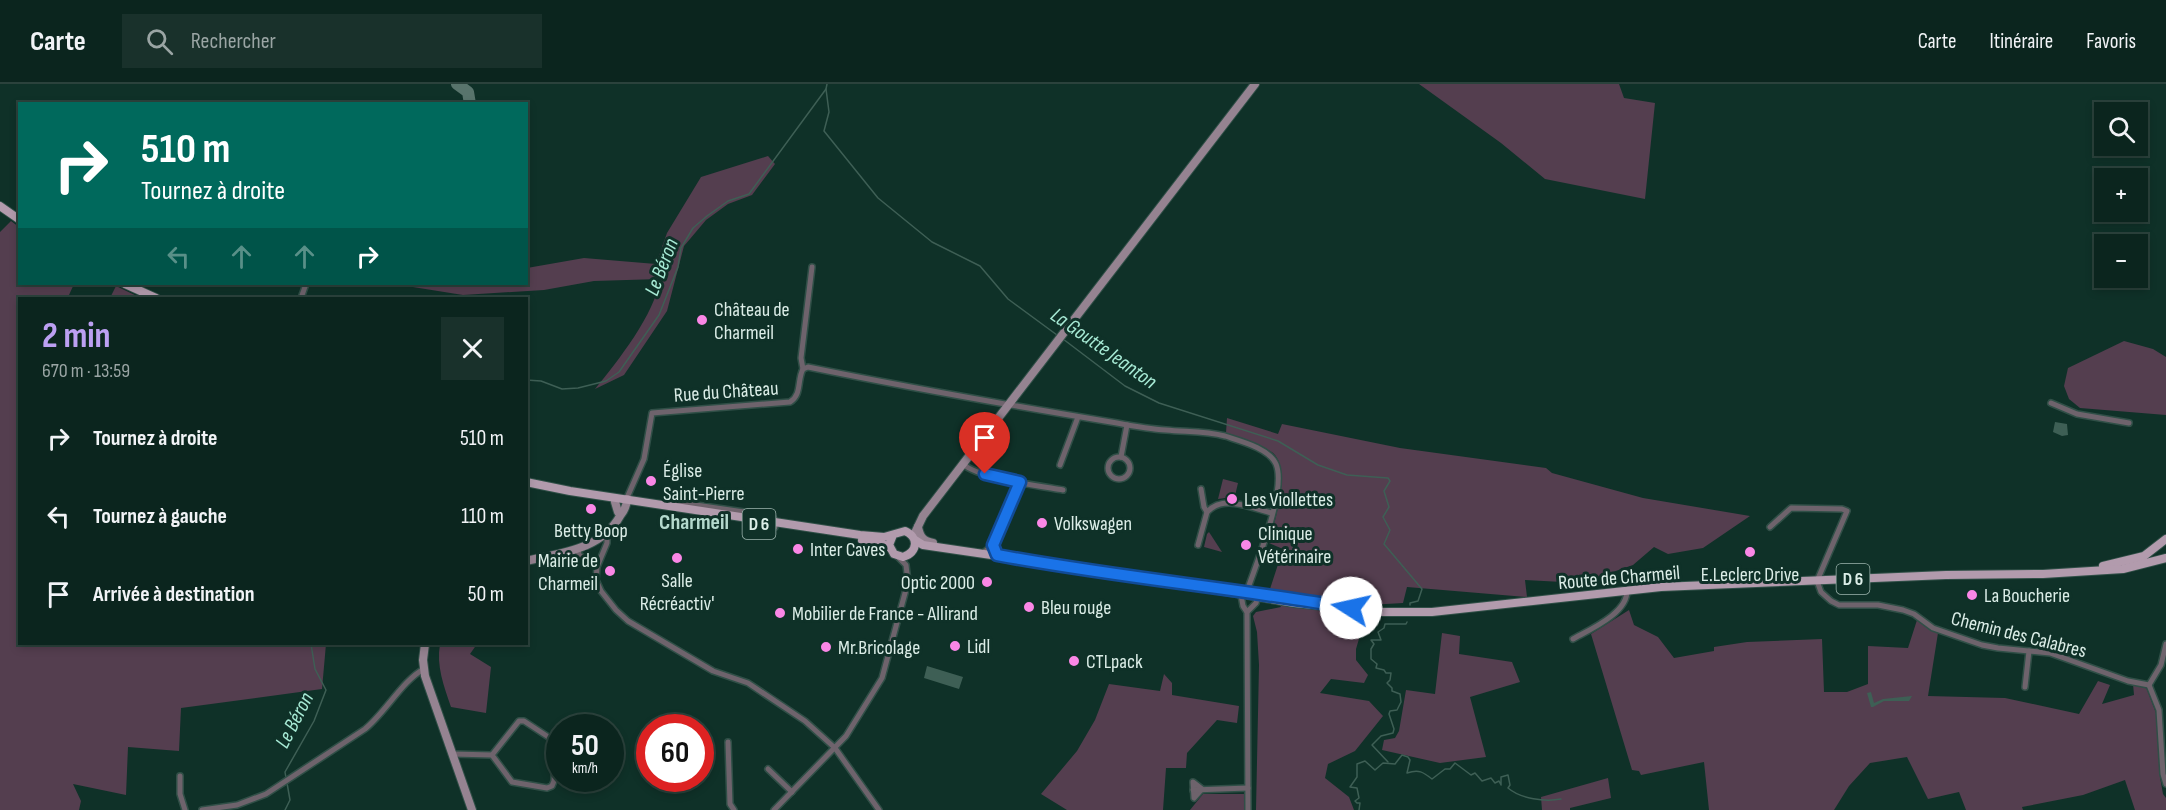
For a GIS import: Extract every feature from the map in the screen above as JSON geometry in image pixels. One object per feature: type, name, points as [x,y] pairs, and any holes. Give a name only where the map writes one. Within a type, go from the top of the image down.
[{"type":"main road","points":[[923,516],[902,531],[892,535],[890,548],[897,556],[903,557],[911,554],[915,546],[914,538],[923,516],[1255,84]]},
{"type":"main road","points":[[0,206],[18,219]]},
{"type":"main road","points":[[127,285],[154,297]]},
{"type":"main road","name":"D 6","points":[[528,484],[622,504],[663,505],[731,515],[860,539],[883,544],[890,548]]},
{"type":"main road","name":"D 6","points":[[528,484],[622,504],[731,515]]},
{"type":"main road","points":[[607,532],[622,504]]},
{"type":"main road","points":[[528,561],[578,549],[597,540],[614,525],[622,504]]},
{"type":"main road","name":"D 6","points":[[775,524],[860,535],[884,537],[892,535]]},
{"type":"main road","points":[[918,527],[920,537],[925,541],[972,551]]},
{"type":"main road","points":[[902,531],[908,532],[914,538]]},
{"type":"main road","name":"D 6","points":[[914,538],[923,545],[1259,595]]},
{"type":"main road","points":[[2103,566],[2144,556],[2166,539]]},
{"type":"main road","name":"D 6","points":[[911,554],[922,549],[1025,560]]},
{"type":"main road","name":"Route de Charmeil","points":[[1259,595],[1382,612],[1432,612],[1707,586],[1998,574],[2131,565],[2166,551]]},
{"type":"main road","name":"Route de Charmeil","points":[[1998,574],[2123,569],[2166,558]]},
{"type":"main road","points":[[425,645],[424,669],[472,810]]},
{"type":"street","points":[[803,369],[801,358],[812,267]]},
{"type":"street","name":"Rue du Château","points":[[622,504],[644,459],[652,413],[790,402],[798,393],[803,369],[808,367],[1127,425],[1169,431],[1207,432],[1227,437],[1268,454],[1275,463],[1277,489],[1267,533],[1244,593]]},
{"type":"street","points":[[2051,403],[2077,414],[2129,423]]},
{"type":"street","points":[[1060,465],[1078,417]]},
{"type":"street","points":[[1121,457],[1127,425]]},
{"type":"street","points":[[1121,457],[1127,461],[1129,471],[1127,475],[1118,479],[1113,477],[1108,469],[1111,460],[1121,457]]},
{"type":"street","points":[[963,464],[967,468],[985,474],[1063,490]]},
{"type":"street","points":[[983,553],[993,545],[1020,482]]},
{"type":"street","points":[[1201,489],[1207,512]]},
{"type":"street","points":[[675,502],[731,515]]},
{"type":"street","points":[[1198,545],[1207,512],[1218,503],[1229,502],[1272,513]]},
{"type":"street","points":[[1770,527],[1791,508],[1847,511],[1817,581]]},
{"type":"street","points":[[607,532],[607,543],[597,567],[596,580],[610,604],[628,621],[713,671],[748,683],[805,721],[835,748],[879,810]]},
{"type":"street","points":[[993,545],[997,555]]},
{"type":"street","points":[[578,549],[579,555],[597,567]]},
{"type":"street","points":[[774,810],[846,736],[882,678],[908,582],[906,565],[911,554]]},
{"type":"street","points":[[897,556],[906,565]]},
{"type":"street","name":"Chemin des Calabres","points":[[1817,581],[1821,592],[1839,605],[1878,605],[1904,610],[1914,614],[1933,628],[1988,646],[2056,655],[2128,681],[2149,685]]},
{"type":"street","points":[[1244,593],[1243,606],[1247,612],[1248,810]]},
{"type":"street","points":[[1573,639],[1611,615],[1624,603],[1627,593]]},
{"type":"street","points":[[1247,612],[1259,595]]},
{"type":"street","points":[[2166,644],[2161,665],[2149,685],[2159,710],[2166,784]]},
{"type":"street","points":[[2025,687],[2029,651]]},
{"type":"street","points":[[202,810],[237,805],[252,800],[290,779],[374,722],[415,675],[424,669]]},
{"type":"street","points":[[524,721],[556,742],[552,786],[547,788],[512,782],[492,754],[514,725],[524,721]]},
{"type":"street","points":[[1238,727],[1248,727]]},
{"type":"street","points":[[728,742],[730,804],[734,810]]},
{"type":"street","points":[[453,754],[492,754]]},
{"type":"street","points":[[768,769],[792,792]]},
{"type":"street","points":[[180,777],[180,794],[185,810]]},
{"type":"street","points":[[1193,790],[1248,788]]},
{"type":"shaded area","points":[[1419,84],[1619,84],[1624,98],[1655,103],[1645,199],[1545,179],[1501,143]]},
{"type":"shaded area","points":[[768,156],[775,164],[752,195],[728,204],[706,220],[684,246],[667,311],[624,375],[595,389],[643,322],[657,293],[660,279],[594,281],[544,290],[463,295],[400,285],[528,285],[528,268],[584,258],[656,264],[667,233],[701,177]]},
{"type":"shaded area","points":[[11,221],[18,226],[18,285],[74,285],[69,295],[73,297],[18,297],[18,645],[326,645],[322,689],[181,708],[179,751],[128,747],[126,795],[73,784],[81,801],[79,810],[0,810],[0,232]]},
{"type":"shaded area","points":[[116,286],[139,297],[110,297]]},
{"type":"shaded area","points":[[2124,341],[2153,349],[2166,357],[2166,415],[2080,408],[2069,399],[2064,386],[2068,368]]},
{"type":"shaded area","points":[[1227,418],[1278,434],[1282,424],[1400,448],[1546,468],[1552,473],[1643,498],[1750,516],[1703,548],[1668,554],[1654,547],[1633,565],[1581,583],[1525,580],[1527,597],[1407,587],[1403,603],[1369,605],[1356,649],[1356,660],[1368,675],[1364,683],[1331,679],[1320,693],[1369,701],[1383,716],[1355,751],[1328,764],[1325,778],[1349,797],[1354,810],[1256,810],[1259,665],[1257,632],[1253,616],[1256,612],[1281,607],[1270,589],[1283,549],[1269,543],[1280,496],[1281,471],[1273,453],[1226,433]]},
{"type":"shaded area","points":[[1223,479],[1238,483],[1234,500],[1218,499]]},
{"type":"shaded area","points":[[1209,532],[1222,552],[1204,547]]},
{"type":"shaded area","points":[[1629,610],[1634,625],[1658,637],[1674,658],[1714,651],[1714,647],[1747,642],[1822,639],[1824,692],[1847,692],[1868,684],[1868,646],[1908,648],[1917,620],[1938,633],[1928,696],[2005,698],[2079,714],[2098,681],[2110,685],[2102,704],[2134,695],[2133,684],[2146,687],[2156,713],[2160,777],[2166,798],[2166,810],[2135,810],[2125,780],[2083,795],[2022,807],[2023,810],[1966,810],[1959,792],[1928,799],[1907,757],[1870,763],[1849,786],[1834,810],[1709,810],[1704,762],[1641,775],[1639,771],[1632,770],[1591,634]]},
{"type":"shaded area","points":[[1442,633],[1460,636],[1459,654],[1512,662],[1520,682],[1470,697],[1486,757],[1440,763],[1382,750],[1384,740],[1395,738],[1399,731],[1406,690],[1435,694]]},
{"type":"shaded area","points":[[440,645],[476,645],[470,654],[491,667],[486,713],[451,707],[443,684]]},
{"type":"shaded area","points":[[1164,674],[1172,683],[1172,695],[1239,706],[1237,723],[1217,720],[1187,753],[1186,768],[1166,768],[1163,810],[1067,810],[1041,794],[1077,751],[1095,720],[1109,684],[1160,691]]},
{"type":"shaded area","points":[[1608,778],[1611,798],[1570,808],[1570,810],[1542,810],[1541,797]]},
{"type":"shaded area","points":[[1203,794],[1244,794],[1244,810],[1190,810]]},
{"type":"water","points":[[2055,422],[2067,424],[2068,435],[2062,436],[2053,432]]},
{"type":"water","points":[[927,666],[963,677],[959,689],[924,678]]},
{"type":"water","points":[[1871,692],[1874,703],[1883,699],[1912,696],[1909,701],[1884,701],[1871,707],[1867,693]]},
{"type":"waterway","name":"Le Béron","points":[[528,380],[541,381],[562,389],[578,388],[606,381],[619,372],[659,315],[678,267],[681,248],[693,228],[728,201],[749,194],[826,89],[827,84]]},
{"type":"waterway","name":"La Goutte Jeanton","points":[[826,89],[829,112],[824,131],[878,198],[932,242],[980,266],[1008,299],[1057,335]]},
{"type":"waterway","name":"La Goutte Jeanton","points":[[1063,339],[1125,386],[1159,403],[1278,441],[1318,465],[1347,475],[1388,478],[1390,481],[1384,491],[1389,507],[1383,517],[1390,530],[1384,544],[1422,589],[1418,601],[1410,605]]},
{"type":"waterway","name":"La Goutte Jeanton","points":[[1388,762],[1372,745],[1381,736],[1393,733],[1394,729],[1389,714],[1390,711],[1397,710],[1401,702],[1400,694],[1392,691],[1387,683],[1391,673],[1376,668],[1377,664],[1371,659],[1371,649],[1374,644],[1371,640],[1381,640],[1378,632],[1384,628],[1385,624],[1406,624],[1407,622]]},
{"type":"waterway","name":"Le Béron","points":[[286,778],[285,772],[314,721],[326,690],[315,669],[311,645]]},
{"type":"waterway","points":[[1359,810],[1360,803],[1355,801],[1359,798],[1357,788],[1350,787],[1357,777],[1357,764],[1365,761],[1375,770],[1383,763],[1395,764],[1402,755],[1410,760],[1407,773],[1421,772],[1432,779],[1445,769],[1450,769],[1455,763],[1471,775],[1475,773],[1482,781],[1491,778],[1495,783],[1499,781],[1501,785],[1501,777],[1508,775],[1510,785],[1508,788],[1526,797],[1541,800],[1561,799]]},
{"type":"waterway","name":"Le Béron","points":[[285,810],[290,800],[287,783]]},
{"type":"taxiway","points":[[457,84],[468,92],[470,102]]},
{"type":"place","name":"Château de Charmeil","points":[[702,320]]},
{"type":"place","name":"Église Saint-Pierre","points":[[651,481]]},
{"type":"place","name":"Les Viollettes","points":[[1232,499]]},
{"type":"place","name":"Betty Boop","points":[[591,509]]},
{"type":"place","name":"Volkswagen","points":[[1042,523]]},
{"type":"place","name":"Clinique Vétérinaire","points":[[1246,545]]},
{"type":"place","name":"Inter Caves","points":[[798,549]]},
{"type":"place","name":"E.Leclerc Drive","points":[[1750,552]]},
{"type":"place","name":"Salle Récréactiv'","points":[[677,558]]},
{"type":"place","name":"Mairie de Charmeil","points":[[610,571]]},
{"type":"place","name":"Optic 2000","points":[[987,582]]},
{"type":"place","name":"La Boucherie","points":[[1972,595]]},
{"type":"place","name":"Bleu rouge","points":[[1029,607]]},
{"type":"place","name":"Mobilier de France - Allirand","points":[[780,613]]},
{"type":"place","name":"Lidl","points":[[955,646]]},
{"type":"place","name":"Mr.Bricolage","points":[[826,647]]},
{"type":"place","name":"CTLpack","points":[[1074,661]]},
{"type":"district","name":"Charmeil","points":[[694,521]]},
{"type":"route","points":[[985,474],[1020,482],[993,545],[997,555],[1351,608]]}]
